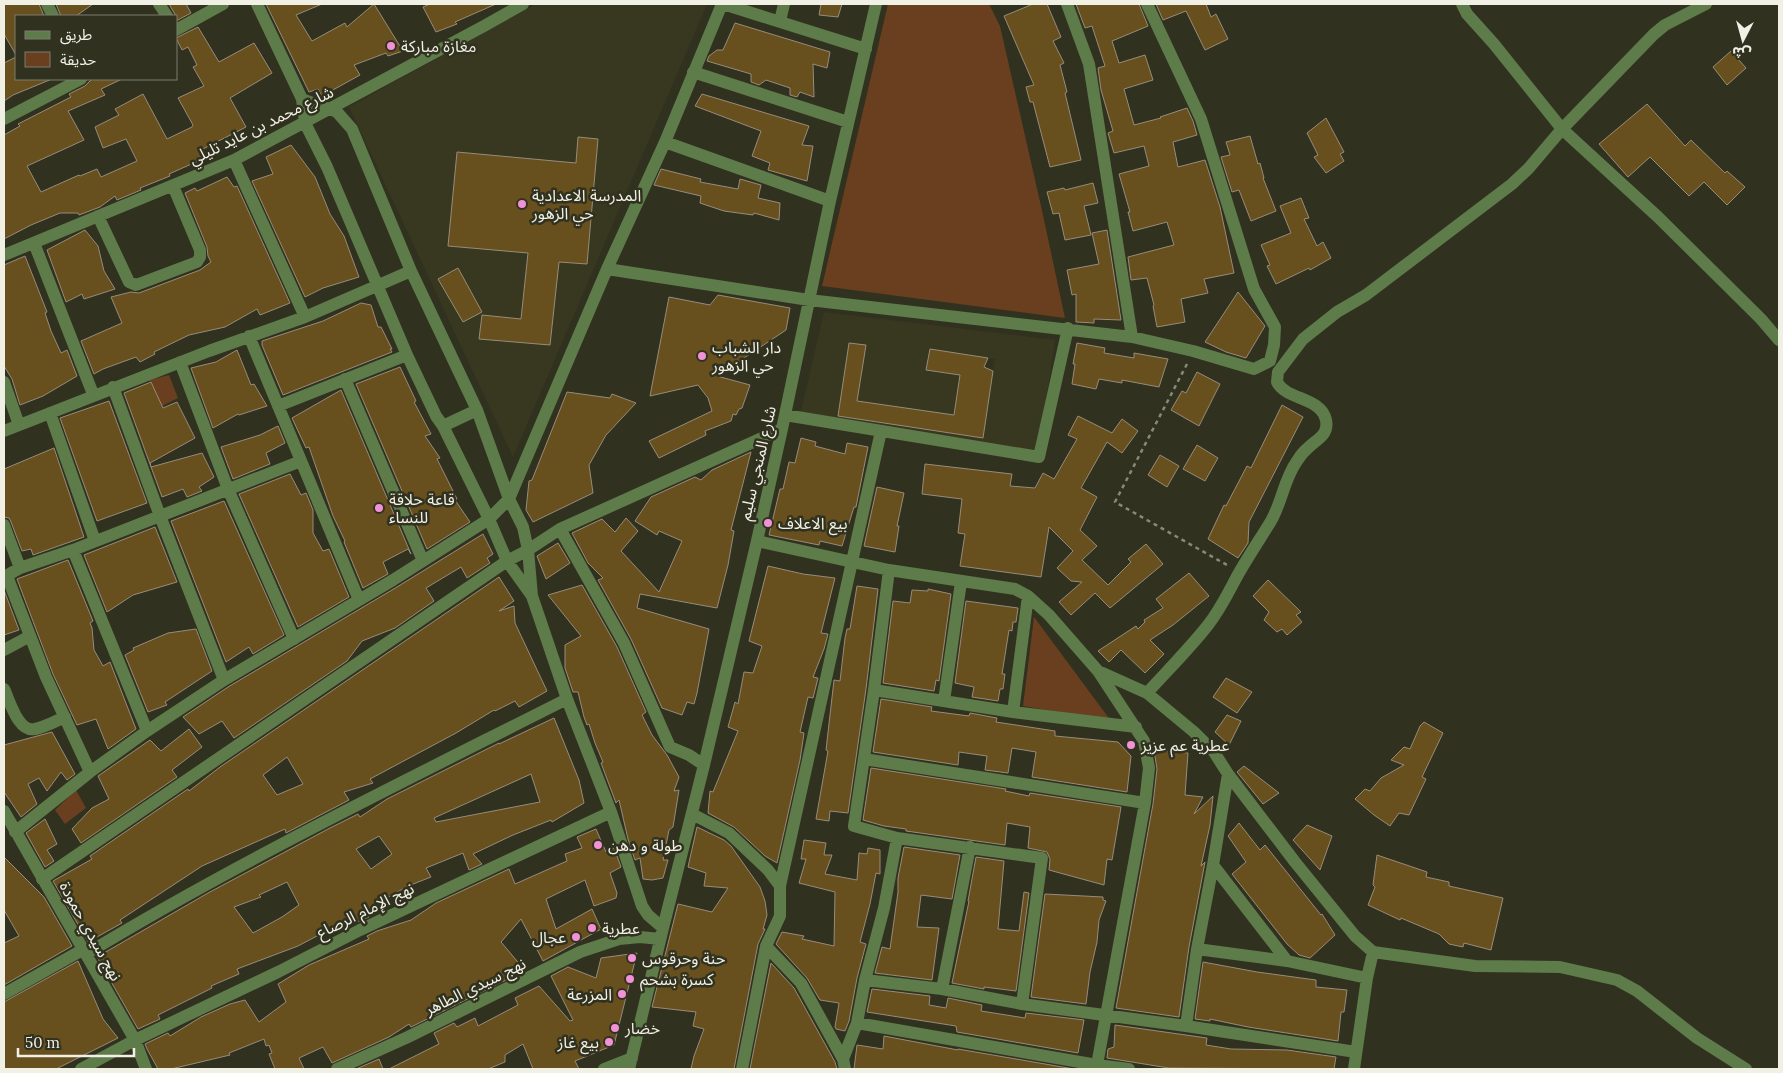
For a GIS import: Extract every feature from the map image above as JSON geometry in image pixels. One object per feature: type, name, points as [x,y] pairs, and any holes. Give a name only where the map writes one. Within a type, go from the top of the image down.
[{"type":"street","points":[[159,4],[165,15]]},
{"type":"street","points":[[178,29],[223,4]]},
{"type":"street","points":[[257,4],[302,99],[304,123],[327,168],[407,355],[489,519],[507,561],[532,596]]},
{"type":"street","name":"شارع محمد بن عايد تليلي","points":[[4,255],[234,160],[523,4]]},
{"type":"street","points":[[8,823],[90,772],[147,731],[224,680],[360,600],[489,519],[509,499],[606,269],[665,142],[722,4],[866,48]]},
{"type":"street","points":[[780,21],[784,4]]},
{"type":"street","name":"شارع المنجي سليم","points":[[631,1064],[757,541],[830,201],[876,4]]},
{"type":"street","points":[[1067,4],[1089,64],[1132,337]]},
{"type":"street","points":[[606,269],[809,300],[1068,328],[1132,337],[1193,351],[1254,369],[1270,361],[1274,345],[1275,327],[1254,289],[1201,119],[1147,4]]},
{"type":"street","points":[[1462,4],[1467,14],[1494,44],[1562,129],[1658,217],[1761,319],[1779,340]]},
{"type":"street","points":[[1148,693],[1208,625],[1223,604],[1273,518],[1287,479],[1296,462],[1309,446],[1320,439],[1326,427],[1326,420],[1322,412],[1314,404],[1278,385],[1277,376],[1283,364],[1303,339],[1337,312],[1366,295],[1512,184],[1528,169],[1562,129],[1654,34],[1665,24],[1706,4]]},
{"type":"street","points":[[694,72],[848,122]]},
{"type":"street","points":[[4,119],[78,80]]},
{"type":"street","points":[[302,99],[331,109],[346,121],[352,130],[412,270],[477,410],[509,499],[523,527],[528,550],[532,596],[567,699],[611,812],[642,906],[661,934]]},
{"type":"street","points":[[665,142],[830,201]]},
{"type":"street","points":[[234,160],[305,317]]},
{"type":"street","points":[[98,216],[129,282],[133,284],[136,285],[196,262],[200,257],[200,250],[173,186]]},
{"type":"street","points":[[34,243],[93,394]]},
{"type":"street","points":[[4,431],[93,394],[305,317],[412,270]]},
{"type":"street","points":[[785,415],[1039,457],[1068,328]]},
{"type":"street","points":[[249,336],[360,600]]},
{"type":"street","points":[[278,406],[407,355]]},
{"type":"street","points":[[180,362],[228,489],[294,639]]},
{"type":"street","points":[[345,379],[423,560]]},
{"type":"street","points":[[4,382],[19,425]]},
{"type":"street","points":[[113,387],[160,516],[224,680]]},
{"type":"street","points":[[443,426],[477,410]]},
{"type":"street","points":[[50,413],[94,541]]},
{"type":"street","points":[[42,879],[507,561],[560,529],[782,429]]},
{"type":"street","points":[[742,1069],[766,946],[780,916],[780,886],[880,431]]},
{"type":"street","points":[[90,772],[5,576],[20,568],[73,550],[301,461]]},
{"type":"street","points":[[4,525],[20,568]]},
{"type":"street","points":[[560,529],[624,643],[670,746],[704,765]]},
{"type":"street","points":[[757,541],[888,570],[1015,590],[1028,596],[1074,641],[1098,671],[1136,727],[1144,742],[1148,759],[1145,803],[1097,1065]]},
{"type":"street","points":[[73,550],[147,731]]},
{"type":"street","points":[[888,570],[874,690],[854,826],[897,838],[1042,858],[1022,1004]]},
{"type":"street","points":[[944,701],[961,582]]},
{"type":"street","points":[[1013,712],[1028,596]]},
{"type":"street","points":[[4,650],[30,636]]},
{"type":"street","points":[[1098,671],[1148,693],[1194,732],[1214,752],[1228,774],[1295,862],[1350,930],[1373,952],[1475,966],[1560,967],[1617,980],[1637,991],[1697,1038],[1746,1069]]},
{"type":"street","points":[[4,689],[21,726],[28,730],[35,730],[65,717]]},
{"type":"street","points":[[874,690],[1013,712],[1136,727]]},
{"type":"street","points":[[4,994],[322,824],[567,699]]},
{"type":"street","points":[[864,759],[1145,803]]},
{"type":"street","points":[[1186,1026],[1197,949],[1228,774]]},
{"type":"street","name":"نهج الإمام الرصاع","points":[[81,1069],[97,1066],[135,1040],[278,972],[410,906],[611,812]]},
{"type":"street","points":[[692,814],[729,833],[768,870],[780,886]]},
{"type":"street","name":"نهج سيدي حمودة","points":[[8,823],[135,1040],[146,1069]]},
{"type":"street","points":[[844,1064],[857,1023],[865,980],[884,908],[897,838]]},
{"type":"street","points":[[942,988],[970,847]]},
{"type":"street","points":[[1213,865],[1287,961]]},
{"type":"street","name":"نهج سيدي الطاهر","points":[[337,1069],[408,1037],[580,952],[619,939],[661,934]]},
{"type":"street","points":[[766,946],[801,983],[844,1064]]},
{"type":"street","points":[[1197,949],[1287,961],[1367,978]]},
{"type":"street","points":[[1354,1069],[1367,978],[1373,952]]},
{"type":"street","points":[[865,980],[942,988],[1022,1004],[1186,1026],[1356,1052]]},
{"type":"street","points":[[857,1023],[1129,1069]]},
{"type":"street","points":[[604,1069],[631,1064]]},
{"type":"path","points":[[1193,351],[1115,502],[1240,572]]},
{"type":"shaded area","points":[[536,4],[707,4],[513,457],[349,107]]},
{"type":"shaded area","points":[[824,312],[1055,340],[1038,453],[801,412]],"holes":[[[850,343],[866,345],[857,401],[954,415],[960,375],[926,370],[930,349],[995,359],[982,438],[838,416]]]},
{"type":"green space","points":[[888,4],[989,4],[1000,26],[1065,318],[822,286]]},
{"type":"green space","points":[[169,375],[178,398],[162,406],[150,380]]},
{"type":"green space","points":[[1034,617],[1111,721],[1023,706]]},
{"type":"green space","points":[[76,790],[86,808],[65,824],[55,810]]},
{"type":"building","points":[[4,4],[39,4],[44,15],[15,15],[15,53],[4,34]]},
{"type":"building","points":[[56,4],[93,4],[77,15],[61,15]]},
{"type":"building","points":[[169,4],[186,4],[191,13],[178,20],[178,15],[175,15]]},
{"type":"building","points":[[266,4],[322,4],[296,15],[312,41],[345,23],[347,27],[374,4],[403,51],[388,56],[386,53],[354,65],[360,75],[322,96],[318,89],[309,92]]},
{"type":"building","points":[[430,4],[496,4],[455,22],[457,24],[436,32],[423,7]]},
{"type":"building","points":[[821,4],[842,4],[838,17],[819,15]]},
{"type":"building","points":[[1033,4],[1047,4],[1061,37],[1053,41],[1064,63],[1060,65],[1081,160],[1050,167],[1033,102],[1030,102],[1026,87],[1034,85],[1004,16]]},
{"type":"building","points":[[1076,4],[1139,4],[1148,26],[1112,41],[1119,63],[1145,55],[1153,80],[1124,89],[1134,125],[1161,118],[1187,108],[1193,121],[1197,135],[1173,142],[1178,167],[1205,160],[1220,207],[1234,273],[1204,279],[1208,293],[1181,299],[1185,322],[1157,327],[1147,278],[1131,280],[1128,257],[1174,245],[1167,222],[1133,231],[1128,212],[1130,212],[1119,174],[1149,166],[1144,146],[1114,153],[1108,133],[1113,131],[1101,90],[1098,68],[1105,66],[1092,26],[1085,28]]},
{"type":"building","points":[[1156,4],[1206,4],[1211,17],[1216,14],[1228,39],[1205,50],[1186,11],[1163,20]]},
{"type":"building","points":[[735,23],[830,52],[827,68],[813,64],[814,97],[800,92],[797,97],[790,95],[790,88],[766,80],[759,85],[751,82],[751,74],[707,61],[709,56],[717,50],[723,50]]},
{"type":"building","points":[[198,27],[219,62],[254,43],[272,73],[230,98],[246,127],[201,150],[205,158],[169,174],[170,176],[140,188],[141,190],[117,200],[115,196],[100,207],[79,215],[78,213],[60,213],[4,239],[4,135],[20,126],[18,124],[71,97],[69,94],[85,86],[91,80],[120,80],[101,89],[105,95],[68,111],[84,140],[27,166],[41,192],[97,169],[101,177],[137,161],[126,139],[103,148],[95,127],[119,115],[115,109],[143,94],[167,139],[192,127],[193,125],[178,98],[204,86],[193,67],[197,65],[188,47],[182,50],[178,37]]},
{"type":"building","points":[[1731,51],[1746,68],[1727,85],[1713,67]]},
{"type":"building","points":[[15,58],[15,80],[50,80],[13,95],[4,101],[4,63]]},
{"type":"building","points":[[702,94],[809,126],[802,145],[813,146],[807,181],[768,170],[770,163],[752,156],[761,131],[695,106]]},
{"type":"building","points":[[1647,104],[1685,146],[1691,140],[1725,173],[1727,171],[1745,187],[1727,205],[1704,182],[1689,196],[1650,157],[1628,177],[1599,144]]},
{"type":"building","points":[[1326,118],[1344,152],[1340,154],[1344,161],[1326,173],[1314,157],[1318,155],[1307,133]]},
{"type":"building","points":[[1250,136],[1258,164],[1260,163],[1263,178],[1276,211],[1251,221],[1239,190],[1232,192],[1221,157],[1230,155],[1226,142]]},
{"type":"building","name":"المدرسة الاعدادية حي الزهور","points":[[578,137],[598,139],[587,264],[559,262],[550,345],[479,339],[482,315],[521,319],[528,253],[448,246],[457,152],[576,163]]},
{"type":"building","points":[[291,145],[315,177],[330,214],[344,236],[359,277],[323,288],[305,297],[252,181],[273,174],[266,157]]},
{"type":"building","points":[[661,169],[701,179],[700,182],[738,189],[740,179],[761,185],[758,198],[780,203],[779,220],[754,213],[753,215],[724,211],[700,203],[701,196],[654,185]]},
{"type":"building","points":[[227,177],[234,187],[237,186],[290,303],[260,315],[257,309],[225,327],[189,335],[154,352],[155,354],[140,362],[136,357],[94,374],[81,341],[122,323],[111,297],[131,292],[139,293],[200,270],[211,262],[207,247],[185,193],[195,188],[197,191]]},
{"type":"building","points":[[1093,183],[1098,203],[1084,206],[1091,235],[1065,240],[1059,213],[1053,214],[1047,192]]},
{"type":"building","points":[[1301,198],[1309,218],[1304,219],[1317,246],[1323,242],[1331,258],[1310,270],[1309,268],[1276,284],[1267,266],[1270,265],[1261,245],[1291,233],[1280,206]]},
{"type":"building","points":[[85,230],[98,246],[104,271],[115,289],[84,299],[82,294],[66,302],[47,250]]},
{"type":"building","points":[[1107,230],[1121,320],[1094,319],[1094,323],[1076,322],[1076,294],[1072,295],[1067,270],[1099,264],[1092,233]]},
{"type":"building","points":[[25,256],[47,312],[45,313],[51,331],[61,353],[67,350],[77,376],[43,396],[20,405],[12,379],[4,366],[4,265]]},
{"type":"building","points":[[458,268],[482,312],[463,322],[438,279]]},
{"type":"building","points":[[1238,292],[1265,326],[1246,358],[1226,352],[1205,342]]},
{"type":"building","name":"دار الشباب حي الزهور","points":[[718,295],[790,308],[786,330],[717,376],[750,385],[742,408],[739,409],[736,415],[733,414],[731,421],[705,431],[706,435],[659,458],[649,441],[712,411],[708,398],[698,385],[650,396],[669,297],[710,305]]},
{"type":"building","points":[[361,303],[371,305],[378,327],[381,327],[392,352],[283,395],[262,341],[323,321]]},
{"type":"building","points":[[849,343],[866,345],[857,401],[954,415],[960,375],[926,370],[930,349],[988,358],[984,367],[993,371],[983,438],[838,416]]},
{"type":"building","points":[[1077,343],[1105,348],[1104,353],[1134,358],[1134,353],[1168,359],[1159,387],[1122,380],[1122,383],[1099,379],[1096,389],[1072,384]]},
{"type":"building","points":[[237,350],[251,385],[254,384],[267,406],[238,414],[213,428],[191,368],[216,362]]},
{"type":"building","points":[[400,367],[416,401],[414,402],[431,434],[425,436],[440,458],[437,459],[457,499],[455,500],[470,522],[427,549],[356,384]]},
{"type":"building","points":[[1197,372],[1220,384],[1199,426],[1171,410],[1182,391],[1186,393]]},
{"type":"building","points":[[151,382],[163,408],[177,402],[195,438],[150,463],[151,467],[124,393]]},
{"type":"building","points":[[341,390],[411,554],[408,549],[383,562],[388,574],[363,588],[333,516],[309,447],[306,448],[292,418]]},
{"type":"building","points":[[567,392],[610,398],[612,394],[636,403],[606,435],[589,465],[593,493],[533,522],[526,510],[529,481],[532,480]]},
{"type":"building","points":[[109,401],[147,503],[97,521],[60,418]]},
{"type":"building","points":[[1282,405],[1303,417],[1249,522],[1248,543],[1238,558],[1208,539],[1224,505],[1226,506],[1247,466],[1251,468]]},
{"type":"building","points":[[1078,416],[1112,433],[1122,419],[1138,431],[1122,453],[1107,442],[1081,488],[1097,497],[1080,530],[1097,546],[1082,560],[1108,585],[1131,562],[1128,559],[1146,544],[1163,564],[1110,608],[1095,593],[1071,615],[1059,602],[1082,582],[1071,581],[1057,568],[1073,551],[1049,527],[1041,577],[960,566],[965,534],[958,533],[962,499],[922,494],[925,464],[1012,474],[1010,486],[1035,488],[1043,473],[1054,479],[1077,439],[1068,435]]},
{"type":"building","points":[[278,426],[285,443],[266,453],[270,464],[233,479],[221,447],[260,435]]},
{"type":"building","points":[[801,438],[816,442],[815,446],[845,454],[847,443],[868,447],[856,507],[854,507],[842,546],[820,541],[819,545],[769,535],[780,489],[783,489],[789,462],[795,463]]},
{"type":"building","points":[[1197,445],[1218,458],[1205,481],[1183,469]]},
{"type":"building","points":[[54,448],[84,537],[33,555],[31,549],[22,551],[9,518],[4,517],[4,469]]},
{"type":"building","points":[[751,452],[731,530],[734,531],[728,565],[717,608],[640,594],[637,608],[709,629],[694,704],[687,702],[682,715],[662,708],[631,639],[598,580],[603,578],[588,563],[572,533],[602,519],[615,532],[626,518],[638,531],[621,551],[659,592],[682,541],[659,531],[657,535],[635,521],[651,497],[695,477],[701,480],[712,470]]},
{"type":"building","points":[[202,453],[214,477],[199,487],[202,491],[187,497],[183,489],[162,497],[151,467]]},
{"type":"building","points":[[1160,455],[1179,466],[1167,487],[1148,475]]},
{"type":"building","points":[[290,474],[301,495],[306,493],[313,510],[313,533],[323,551],[329,549],[349,597],[298,627],[239,494]]},
{"type":"building","points":[[877,487],[904,493],[897,526],[899,526],[895,552],[864,546]]},
{"type":"building","points":[[224,501],[284,635],[253,654],[249,647],[226,662],[171,521]]},
{"type":"building","points":[[155,527],[177,582],[133,595],[107,612],[84,555]]},
{"type":"building","points":[[483,534],[493,554],[487,558],[490,563],[467,578],[461,567],[426,588],[434,601],[395,628],[362,641],[347,661],[234,738],[222,721],[199,734],[183,717],[228,687]]},
{"type":"building","points":[[558,543],[570,563],[546,579],[537,556]]},
{"type":"building","points":[[68,560],[93,621],[90,623],[94,650],[103,666],[110,662],[136,729],[108,749],[96,719],[77,725],[53,674],[17,579]]},
{"type":"building","points":[[768,566],[803,574],[835,578],[821,633],[828,634],[813,677],[818,678],[813,698],[808,697],[800,732],[804,733],[800,760],[777,863],[765,856],[734,827],[708,813],[710,791],[713,792],[738,731],[728,727],[735,702],[738,704],[744,672],[753,673],[762,646],[749,641]]},
{"type":"building","points":[[1189,573],[1209,596],[1173,625],[1150,640],[1164,654],[1145,673],[1121,650],[1109,662],[1098,651],[1136,626],[1138,629],[1145,622],[1144,620],[1163,608],[1156,599]]},
{"type":"building","points":[[499,577],[514,601],[499,611],[514,606],[515,623],[547,691],[519,707],[515,701],[494,710],[456,733],[370,779],[373,783],[344,792],[349,800],[286,833],[285,829],[202,866],[120,920],[122,923],[88,942],[53,881],[92,859],[90,856],[188,789],[189,791],[220,767]],"holes":[[[287,757],[303,784],[277,795],[263,775]]]},
{"type":"building","points":[[1268,580],[1301,612],[1296,615],[1302,622],[1287,635],[1282,629],[1277,632],[1264,620],[1269,612],[1253,596]]},
{"type":"building","points":[[582,585],[617,647],[646,712],[642,715],[652,735],[667,755],[679,777],[674,791],[679,790],[673,827],[669,830],[663,860],[668,860],[663,878],[643,879],[640,858],[635,860],[619,800],[616,803],[589,724],[587,725],[584,717],[578,692],[573,692],[565,668],[565,645],[581,636],[548,595]]},
{"type":"building","points":[[857,586],[878,589],[848,813],[830,811],[829,821],[816,819],[828,751],[826,750],[834,680],[840,681],[845,638],[847,629],[850,629]]},
{"type":"building","points":[[928,589],[951,594],[939,681],[936,680],[934,691],[883,683],[893,601],[910,603],[912,590],[928,591]]},
{"type":"building","points":[[4,590],[19,630],[4,635]]},
{"type":"building","points":[[966,601],[1018,608],[1016,622],[1013,622],[1012,631],[1009,630],[1002,674],[1005,674],[1003,689],[1000,689],[998,701],[972,697],[974,687],[955,683]]},
{"type":"building","points":[[196,629],[212,671],[165,702],[167,705],[148,712],[125,655],[134,650],[133,648],[168,633]]},
{"type":"building","points":[[1226,678],[1252,692],[1237,713],[1213,697]]},
{"type":"building","points":[[881,699],[932,707],[931,711],[969,716],[970,713],[997,718],[996,722],[1055,731],[1055,736],[1118,742],[1131,756],[1127,792],[1032,777],[1036,752],[1012,748],[1008,773],[985,770],[987,756],[959,752],[958,765],[873,752]]},
{"type":"building","points":[[1227,715],[1241,721],[1229,745],[1215,732]]},
{"type":"building","points":[[554,718],[579,780],[584,803],[552,822],[551,820],[513,835],[473,854],[482,864],[469,870],[463,853],[426,868],[431,877],[408,886],[366,910],[369,917],[355,923],[351,918],[298,946],[237,969],[239,974],[211,986],[212,988],[158,1015],[160,1019],[138,1029],[97,957],[208,893],[328,829],[358,814],[360,817],[387,799]],"holes":[[[531,774],[540,802],[436,822],[434,818]],[[379,836],[392,854],[371,869],[356,849]],[[287,882],[299,905],[253,933],[234,907],[261,897],[259,895]]]},
{"type":"building","points":[[1424,722],[1443,733],[1422,777],[1426,779],[1409,815],[1399,813],[1390,826],[1355,799],[1365,789],[1370,791],[1381,778],[1404,765],[1391,760],[1404,747],[1410,749],[1420,726]]},
{"type":"building","points":[[189,729],[202,747],[172,770],[177,777],[81,843],[72,829],[92,808],[109,799],[98,776],[150,740],[161,751]]},
{"type":"building","points":[[52,732],[75,774],[67,780],[61,772],[47,791],[39,778],[28,784],[37,804],[21,817],[4,792],[4,745]]},
{"type":"building","points":[[1154,750],[1188,753],[1185,795],[1203,797],[1194,814],[1213,796],[1210,825],[1201,866],[1205,862],[1189,947],[1179,1017],[1116,1008],[1153,804],[1157,769]]},
{"type":"building","points":[[1244,766],[1279,793],[1263,804],[1237,772]]},
{"type":"building","points":[[871,768],[1006,789],[1005,791],[1029,796],[1030,793],[1121,807],[1112,860],[1107,859],[1104,885],[1049,870],[1050,859],[1047,852],[1028,848],[1030,827],[1007,823],[1005,845],[906,831],[906,829],[884,826],[863,820]]},
{"type":"building","points":[[45,819],[57,844],[47,850],[54,861],[45,867],[26,833]]},
{"type":"building","points":[[1239,823],[1260,850],[1265,845],[1322,914],[1335,935],[1310,958],[1299,955],[1287,944],[1232,874],[1246,862],[1228,836]]},
{"type":"building","points":[[1307,825],[1332,836],[1320,870],[1293,840]]},
{"type":"building","points":[[697,827],[724,840],[731,846],[760,887],[765,901],[767,915],[763,929],[765,929],[758,944],[734,1069],[691,1069],[704,1029],[693,1026],[696,1012],[652,1007],[678,904],[712,912],[728,888],[704,886],[706,873],[688,867]]},
{"type":"building","points":[[596,829],[606,852],[614,848],[621,867],[610,873],[617,893],[616,898],[594,906],[585,880],[546,899],[556,929],[592,909],[601,929],[543,961],[521,919],[501,942],[522,967],[506,980],[411,1027],[409,1024],[389,1037],[332,1063],[323,1047],[299,1058],[304,1069],[275,1069],[269,1054],[272,1053],[269,1045],[266,1046],[264,1039],[229,1053],[230,1055],[171,1069],[158,1069],[147,1049],[145,1044],[168,1033],[170,1036],[201,1017],[230,1004],[245,1000],[259,1022],[286,1002],[278,984],[309,965],[369,939],[367,936],[377,931],[411,920],[436,903],[509,869],[515,884],[567,861],[565,854],[582,848],[577,837]]},
{"type":"building","points":[[804,840],[826,843],[824,855],[832,855],[825,874],[857,880],[859,853],[867,854],[868,848],[880,850],[880,874],[876,873],[860,942],[866,944],[849,1021],[845,1031],[835,1027],[839,1003],[820,1000],[807,978],[776,944],[782,932],[804,936],[802,939],[834,946],[835,892],[799,883],[806,859],[801,859]]},
{"type":"building","points":[[904,847],[960,855],[952,899],[921,895],[917,927],[939,928],[932,980],[875,973],[882,947],[890,949],[898,892],[898,878]]},
{"type":"building","points":[[1377,855],[1427,872],[1426,877],[1449,882],[1449,886],[1503,898],[1491,950],[1464,943],[1463,947],[1449,944],[1439,934],[1401,918],[1400,920],[1368,905],[1375,887],[1373,885]]},
{"type":"building","points":[[4,857],[44,897],[72,946],[4,985],[4,943],[19,936],[4,910]]},
{"type":"building","points":[[976,857],[1004,861],[998,929],[1019,931],[1024,892],[1029,893],[1016,991],[984,987],[984,989],[952,983]]},
{"type":"building","points":[[1045,894],[1103,897],[1103,900],[1106,901],[1099,920],[1086,1004],[1031,997]]},
{"type":"building","points":[[637,953],[614,1045],[575,1061],[579,1069],[533,1069],[523,1044],[505,1055],[505,1062],[488,1069],[389,1069],[439,1044],[434,1033],[454,1023],[457,1027],[475,1018],[478,1026],[518,1005],[515,998],[539,986],[570,1021],[573,1020],[551,976],[568,967],[596,978],[601,958]]},
{"type":"building","points":[[78,961],[103,1019],[118,1038],[56,1069],[4,1069],[4,1002]]},
{"type":"building","points":[[1203,962],[1316,980],[1316,987],[1347,990],[1344,1012],[1341,1012],[1338,1041],[1210,1019],[1210,1021],[1195,1019]]},
{"type":"building","points":[[771,963],[794,988],[835,1062],[837,1069],[750,1069]]},
{"type":"building","points":[[872,989],[930,996],[929,1005],[946,1008],[948,998],[982,1005],[981,1011],[1025,1018],[1026,1013],[1084,1020],[1078,1053],[957,1032],[956,1026],[867,1012]]},
{"type":"building","points":[[1115,1025],[1207,1038],[1206,1045],[1231,1049],[1287,1050],[1336,1057],[1334,1069],[1169,1068],[1107,1058],[1108,1049],[1114,1047]]},
{"type":"building","points":[[884,1036],[1074,1069],[854,1069],[857,1045],[883,1049]]},
{"type":"building","points":[[379,1059],[383,1069],[356,1069]]},
{"type":"place","name":"مغازة مباركة","points":[[391,46]]},
{"type":"place","name":"المدرسة الاعدادية حي الزهور","points":[[522,204]]},
{"type":"place","name":"دار الشباب حي الزهور","points":[[702,356]]},
{"type":"place","name":"قاعة حلاقة للنساء","points":[[379,508]]},
{"type":"place","name":"بيع الاعلاف","points":[[768,523]]},
{"type":"place","name":"عطرية عم عزيز","points":[[1131,745]]},
{"type":"place","name":"طولة و دهن","points":[[598,845]]},
{"type":"place","name":"عطرية","points":[[592,928]]},
{"type":"place","name":"عجال","points":[[576,937]]},
{"type":"place","name":"حنة وحرقوس","points":[[632,958]]},
{"type":"place","name":"كسرة بشحم","points":[[630,979]]},
{"type":"place","name":"المزرعة","points":[[622,994]]},
{"type":"place","name":"خضار","points":[[615,1028]]},
{"type":"place","name":"بيع غاز","points":[[609,1042]]}]
